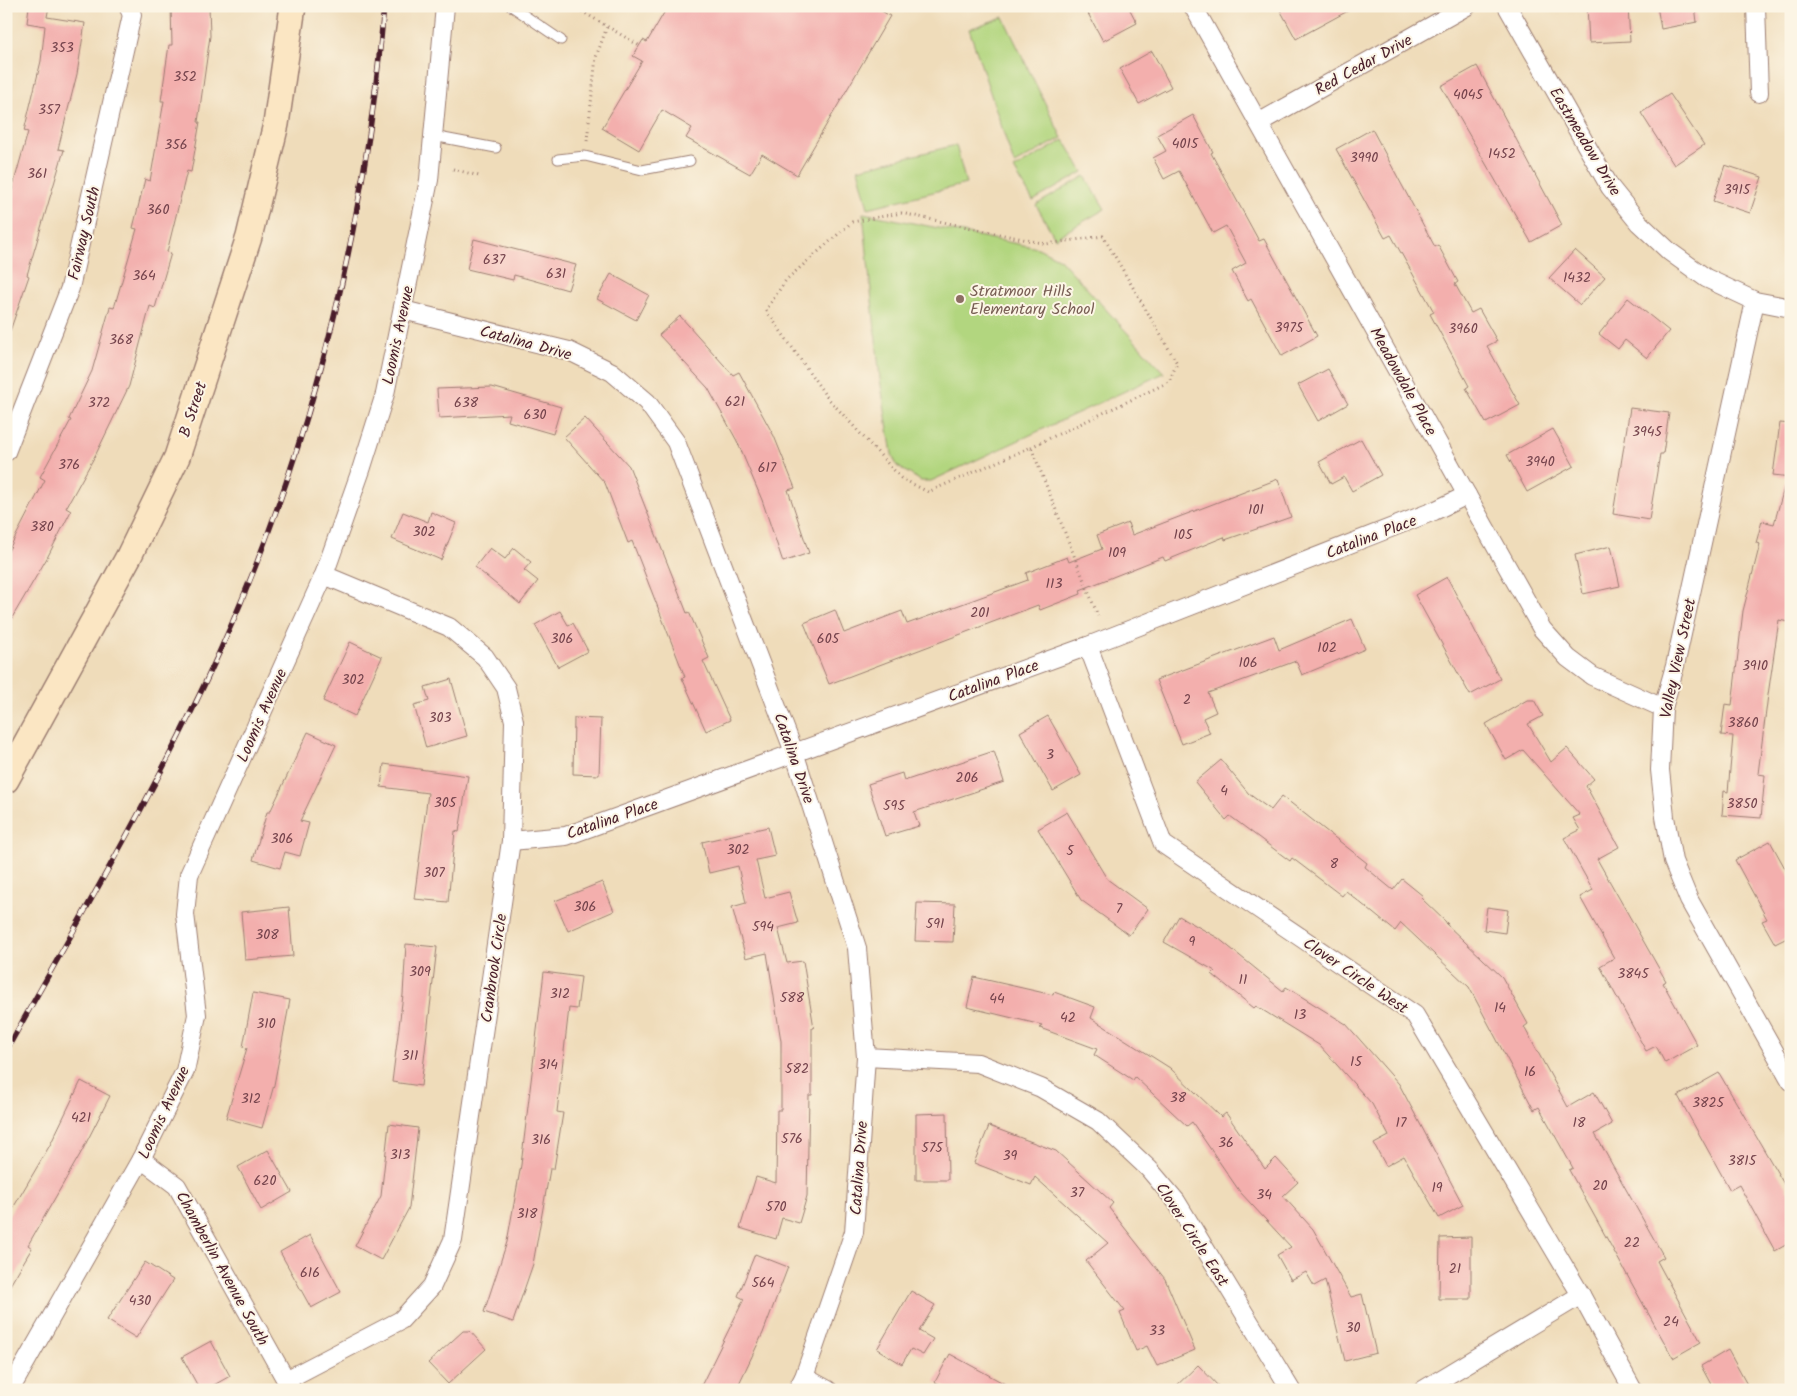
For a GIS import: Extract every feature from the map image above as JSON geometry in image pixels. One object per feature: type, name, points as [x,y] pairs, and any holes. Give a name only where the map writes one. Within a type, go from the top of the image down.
[{"type":"main road","name":"B Street","points":[[6,780],[129,556],[177,457],[249,237],[276,124],[293,6]]},
{"type":"street","name":"Fairway South","points":[[6,452],[70,288],[132,15],[128,6]]},
{"type":"street","name":"Loomis Avenue","points":[[10,1390],[141,1159],[185,1071],[197,1014],[185,914],[189,875],[324,575],[361,470],[385,394],[429,180],[445,6]]},
{"type":"street","name":"Meadowdale Place","points":[[1193,6],[1260,122],[1542,630],[1568,658],[1592,676],[1663,708]]},
{"type":"street","name":"Red Cedar Drive","points":[[1260,122],[1467,6]]},
{"type":"street","name":"Eastmeadow Drive","points":[[1508,6],[1610,187],[1639,223],[1670,252],[1706,278],[1755,301],[1791,308]]},
{"type":"street","points":[[1756,6],[1759,93]]},
{"type":"street","name":"Valley View Street","points":[[1755,301],[1675,666],[1663,708],[1660,770],[1665,817],[1674,861],[1690,900],[1791,1081]]},
{"type":"street","name":"Catalina Drive","points":[[403,310],[569,351],[612,372],[647,402],[676,442],[794,752],[857,948],[866,1057],[854,1232],[800,1383]]},
{"type":"street","name":"Catalina Place","points":[[511,841],[566,836],[1088,646],[1434,511],[1467,495]]},
{"type":"street","name":"Cranbrook Circle","points":[[289,1385],[401,1320],[432,1286],[454,1240],[511,841],[514,721],[506,688],[485,657],[449,627],[324,575]]},
{"type":"street","name":"Clover Circle West","points":[[1088,646],[1163,844],[1415,1015],[1581,1295],[1633,1390]]},
{"type":"street","name":"Clover Circle East","points":[[866,1057],[978,1063],[1040,1088],[1098,1121],[1149,1169],[1176,1201],[1291,1390]]},
{"type":"street","name":"Chamberlin Avenue South","points":[[141,1159],[177,1186],[289,1385]]},
{"type":"street","points":[[1423,1390],[1581,1295]]},
{"type":"street","points":[[800,1383],[828,1390]]},
{"type":"lane","points":[[511,6],[561,40]]},
{"type":"lane","points":[[433,136],[496,148]]},
{"type":"lane","points":[[558,159],[585,156],[642,170],[690,160]]},
{"type":"path","points":[[572,6],[640,46]]},
{"type":"path","points":[[585,156],[596,57],[607,27]]},
{"type":"path","points":[[453,169],[479,176]]},
{"type":"path","points":[[901,212],[1046,244],[1103,236],[1177,363],[1168,382],[1031,447],[928,492],[900,478],[826,396],[766,310],[786,280],[852,222],[901,212]]},
{"type":"path","points":[[1031,447],[1098,616]]},
{"type":"green space","points":[[1003,17],[1062,138],[1014,164],[969,29]]},
{"type":"green space","points":[[1064,140],[1083,172],[1033,201],[1014,169]]},
{"type":"green space","points":[[956,145],[966,184],[868,208],[858,169]]},
{"type":"green space","points":[[1085,176],[1105,209],[1055,238],[1036,205]]},
{"type":"green space","points":[[863,213],[1038,248],[1060,259],[1164,373],[931,481],[921,481],[897,466],[892,454],[880,379]]},
{"type":"building","points":[[29,6],[49,6],[47,17],[85,23],[77,74],[58,149],[64,150],[27,275],[29,276],[9,334],[6,333],[6,211],[28,132],[24,131],[41,61],[45,26],[27,23]]},
{"type":"building","points":[[171,6],[209,6],[210,36],[198,122],[200,122],[191,172],[187,171],[167,252],[171,253],[155,308],[150,306],[129,386],[96,454],[66,508],[71,511],[47,558],[6,628],[6,555],[45,480],[40,477],[71,420],[69,419],[92,371],[110,307],[114,308],[137,229],[133,228],[145,179],[150,181],[164,101],[161,101],[169,45],[172,45]]},
{"type":"building","points":[[668,6],[873,6],[890,16],[797,175],[762,154],[750,174],[686,138],[692,128],[662,110],[639,150],[602,128],[642,61],[633,56],[643,40],[647,42]]},
{"type":"building","points":[[1084,6],[1128,6],[1137,23],[1103,41]]},
{"type":"building","points":[[1278,6],[1357,6],[1296,39]]},
{"type":"building","points":[[1587,6],[1628,6],[1630,41],[1589,43]]},
{"type":"building","points":[[1657,6],[1695,6],[1697,22],[1661,29]]},
{"type":"building","points":[[1152,51],[1171,87],[1139,104],[1120,69]]},
{"type":"building","points":[[1477,66],[1562,225],[1531,242],[1441,86]]},
{"type":"building","points":[[1670,94],[1704,145],[1674,165],[1641,113]]},
{"type":"building","points":[[1193,115],[1213,152],[1211,153],[1259,241],[1264,239],[1317,336],[1282,356],[1251,299],[1248,301],[1232,271],[1246,263],[1226,226],[1213,233],[1179,171],[1164,179],[1153,158],[1166,151],[1157,135]]},
{"type":"building","points":[[1372,129],[1435,247],[1438,245],[1458,282],[1455,284],[1471,313],[1479,309],[1497,341],[1487,346],[1520,405],[1486,423],[1466,388],[1469,386],[1430,314],[1434,312],[1391,235],[1385,238],[1336,149]]},
{"type":"building","points":[[1725,165],[1762,177],[1750,213],[1713,201]]},
{"type":"building","points":[[474,239],[576,265],[568,290],[514,275],[513,280],[467,269]]},
{"type":"building","points":[[1575,250],[1605,277],[1580,305],[1549,278]]},
{"type":"building","points":[[611,274],[649,295],[636,320],[597,299]]},
{"type":"building","points":[[1628,298],[1669,331],[1647,358],[1625,340],[1618,349],[1599,334]]},
{"type":"building","points":[[680,316],[733,375],[739,372],[774,436],[795,488],[788,490],[809,553],[783,562],[762,500],[737,441],[708,388],[659,335]]},
{"type":"building","points":[[1328,369],[1348,404],[1318,421],[1298,385]]},
{"type":"building","points":[[492,387],[561,407],[553,434],[508,421],[510,414],[439,418],[437,389]]},
{"type":"building","points":[[1630,408],[1669,413],[1663,454],[1660,454],[1649,520],[1613,514]]},
{"type":"building","points":[[585,418],[629,466],[687,613],[689,612],[709,658],[703,661],[730,720],[706,731],[682,678],[685,677],[632,541],[628,543],[605,483],[564,437]]},
{"type":"building","points":[[1780,423],[1791,424],[1791,477],[1773,475]]},
{"type":"building","points":[[1553,429],[1574,466],[1527,492],[1507,455]]},
{"type":"building","points":[[1361,439],[1381,475],[1352,491],[1344,477],[1331,484],[1319,462]]},
{"type":"building","points":[[1278,479],[1291,517],[1225,540],[1224,537],[1165,561],[1163,557],[1080,590],[1081,594],[1040,610],[1038,605],[829,684],[804,623],[835,610],[844,633],[902,611],[907,624],[1028,580],[1026,573],[1067,557],[1069,562],[1102,549],[1097,535],[1128,523],[1132,535]]},
{"type":"building","points":[[1786,481],[1791,482],[1791,612],[1788,622],[1779,620],[1768,695],[1758,774],[1765,775],[1761,818],[1722,815],[1724,791],[1728,792],[1733,736],[1721,735],[1725,704],[1732,705],[1743,611],[1760,544],[1756,543],[1762,521],[1774,524]]},
{"type":"building","points":[[403,512],[428,522],[431,512],[456,523],[441,560],[392,539]]},
{"type":"building","points":[[1611,546],[1620,586],[1583,594],[1575,555]]},
{"type":"building","points":[[490,548],[505,559],[514,548],[531,562],[524,570],[538,581],[520,604],[475,567]]},
{"type":"building","points":[[1447,577],[1500,679],[1470,695],[1415,595]]},
{"type":"building","points":[[560,611],[568,625],[573,623],[588,651],[558,667],[535,625]]},
{"type":"building","points":[[1352,619],[1365,649],[1302,675],[1296,661],[1208,693],[1216,712],[1203,718],[1210,733],[1182,744],[1156,680],[1274,636],[1279,650]]},
{"type":"building","points":[[350,642],[382,657],[355,716],[323,701]]},
{"type":"building","points":[[451,679],[467,736],[426,748],[414,705],[429,701],[425,687]]},
{"type":"building","points":[[1527,700],[1534,700],[1543,716],[1528,724],[1551,762],[1567,748],[1594,779],[1586,786],[1619,847],[1597,859],[1666,981],[1663,983],[1697,1045],[1665,1063],[1656,1046],[1646,1051],[1600,966],[1614,958],[1580,897],[1593,890],[1564,838],[1580,830],[1573,818],[1580,815],[1523,750],[1506,760],[1486,724]]},
{"type":"building","points":[[1048,716],[1081,775],[1053,791],[1020,732]]},
{"type":"building","points":[[574,718],[601,719],[599,775],[573,774]]},
{"type":"building","points":[[308,732],[336,745],[300,821],[309,823],[300,856],[285,852],[280,868],[253,860],[267,812],[270,812]]},
{"type":"building","points":[[994,751],[1004,782],[914,812],[919,826],[885,836],[868,784],[902,773],[904,781]]},
{"type":"building","points":[[1221,760],[1249,794],[1271,810],[1282,796],[1367,863],[1365,867],[1393,890],[1402,879],[1423,896],[1421,898],[1448,924],[1445,923],[1502,977],[1528,1024],[1524,1027],[1568,1107],[1594,1092],[1612,1124],[1595,1134],[1664,1257],[1657,1261],[1701,1342],[1673,1358],[1569,1170],[1573,1168],[1539,1107],[1534,1110],[1469,987],[1401,923],[1395,931],[1346,891],[1342,896],[1292,858],[1290,861],[1230,816],[1226,820],[1195,782]]},
{"type":"building","points":[[384,764],[468,776],[459,832],[455,831],[448,902],[414,899],[428,793],[381,787]]},
{"type":"building","points":[[1067,812],[1107,879],[1148,909],[1129,935],[1081,900],[1038,829]]},
{"type":"building","points":[[768,827],[775,856],[756,860],[765,898],[789,892],[798,923],[778,928],[787,963],[803,961],[814,1028],[812,1028],[812,1095],[809,1095],[807,1196],[799,1223],[782,1218],[776,1239],[740,1228],[756,1177],[776,1183],[777,1110],[781,1110],[781,1041],[767,953],[746,958],[732,907],[746,903],[738,866],[709,873],[702,842]]},
{"type":"building","points":[[1770,841],[1791,879],[1791,936],[1775,944],[1762,921],[1767,919],[1735,860]]},
{"type":"building","points":[[602,882],[614,911],[568,931],[555,901]]},
{"type":"building","points":[[917,903],[955,904],[953,942],[915,941]]},
{"type":"building","points":[[289,907],[293,956],[245,960],[241,912]]},
{"type":"building","points":[[1487,907],[1508,910],[1505,933],[1484,930]]},
{"type":"building","points":[[1179,916],[1218,938],[1283,991],[1286,987],[1346,1024],[1399,1084],[1463,1205],[1439,1218],[1404,1156],[1386,1166],[1374,1144],[1389,1136],[1372,1104],[1319,1045],[1256,1006],[1254,1008],[1212,974],[1215,971],[1164,942]]},
{"type":"building","points":[[406,944],[437,947],[421,1086],[392,1082],[403,995]]},
{"type":"building","points":[[544,972],[581,977],[577,1009],[569,1008],[557,1112],[563,1113],[554,1169],[550,1169],[533,1264],[513,1322],[484,1312],[507,1242],[521,1165]]},
{"type":"building","points":[[974,977],[1053,995],[1054,992],[1095,1007],[1091,1018],[1170,1068],[1221,1117],[1226,1113],[1265,1169],[1276,1158],[1298,1182],[1283,1196],[1313,1229],[1351,1297],[1362,1294],[1376,1353],[1345,1361],[1325,1280],[1314,1286],[1306,1272],[1291,1280],[1277,1255],[1291,1247],[1240,1192],[1192,1122],[1187,1126],[1135,1077],[1133,1080],[1094,1055],[1097,1049],[1040,1028],[1042,1025],[967,1007]]},
{"type":"building","points":[[253,993],[290,1000],[274,1085],[262,1128],[226,1118],[247,1048],[243,1047]]},
{"type":"building","points":[[1719,1073],[1791,1196],[1791,1242],[1775,1251],[1739,1185],[1730,1190],[1678,1096]]},
{"type":"building","points":[[81,1081],[110,1096],[82,1151],[28,1245],[32,1248],[6,1292],[6,1220],[50,1145]]},
{"type":"building","points":[[947,1113],[948,1180],[916,1180],[916,1114]]},
{"type":"building","points":[[389,1124],[418,1128],[409,1208],[381,1260],[355,1246],[381,1196]]},
{"type":"building","points":[[989,1126],[1056,1151],[1113,1203],[1109,1208],[1165,1279],[1195,1350],[1157,1366],[1147,1346],[1136,1351],[1120,1313],[1125,1311],[1086,1261],[1108,1243],[1035,1177],[1031,1185],[974,1163]]},
{"type":"building","points":[[268,1150],[292,1192],[261,1210],[238,1167]]},
{"type":"building","points":[[310,1235],[341,1292],[311,1308],[280,1252]]},
{"type":"building","points":[[1471,1237],[1471,1299],[1439,1299],[1440,1238]]},
{"type":"building","points":[[755,1254],[788,1267],[763,1333],[736,1390],[699,1390],[744,1299],[738,1296]]},
{"type":"building","points":[[145,1262],[173,1280],[136,1338],[107,1320]]},
{"type":"building","points":[[911,1291],[935,1305],[919,1331],[933,1339],[923,1355],[911,1349],[902,1364],[877,1349]]},
{"type":"building","points":[[463,1331],[470,1331],[486,1349],[448,1384],[428,1363]]},
{"type":"building","points":[[211,1341],[230,1376],[205,1390],[200,1390],[182,1357]]},
{"type":"building","points":[[1728,1350],[1750,1390],[1714,1390],[1701,1366]]},
{"type":"building","points":[[950,1354],[1016,1390],[950,1390],[935,1382]]},
{"type":"building","points":[[1198,1365],[1222,1390],[1172,1390]]},
{"type":"railway","points":[[6,1051],[117,854],[195,704],[252,576],[281,497],[307,418],[329,337],[348,255],[363,173],[375,90],[384,6]]},
{"type":"place","name":"Stratmoor Hills Elementary School","points":[[960,299]]}]
